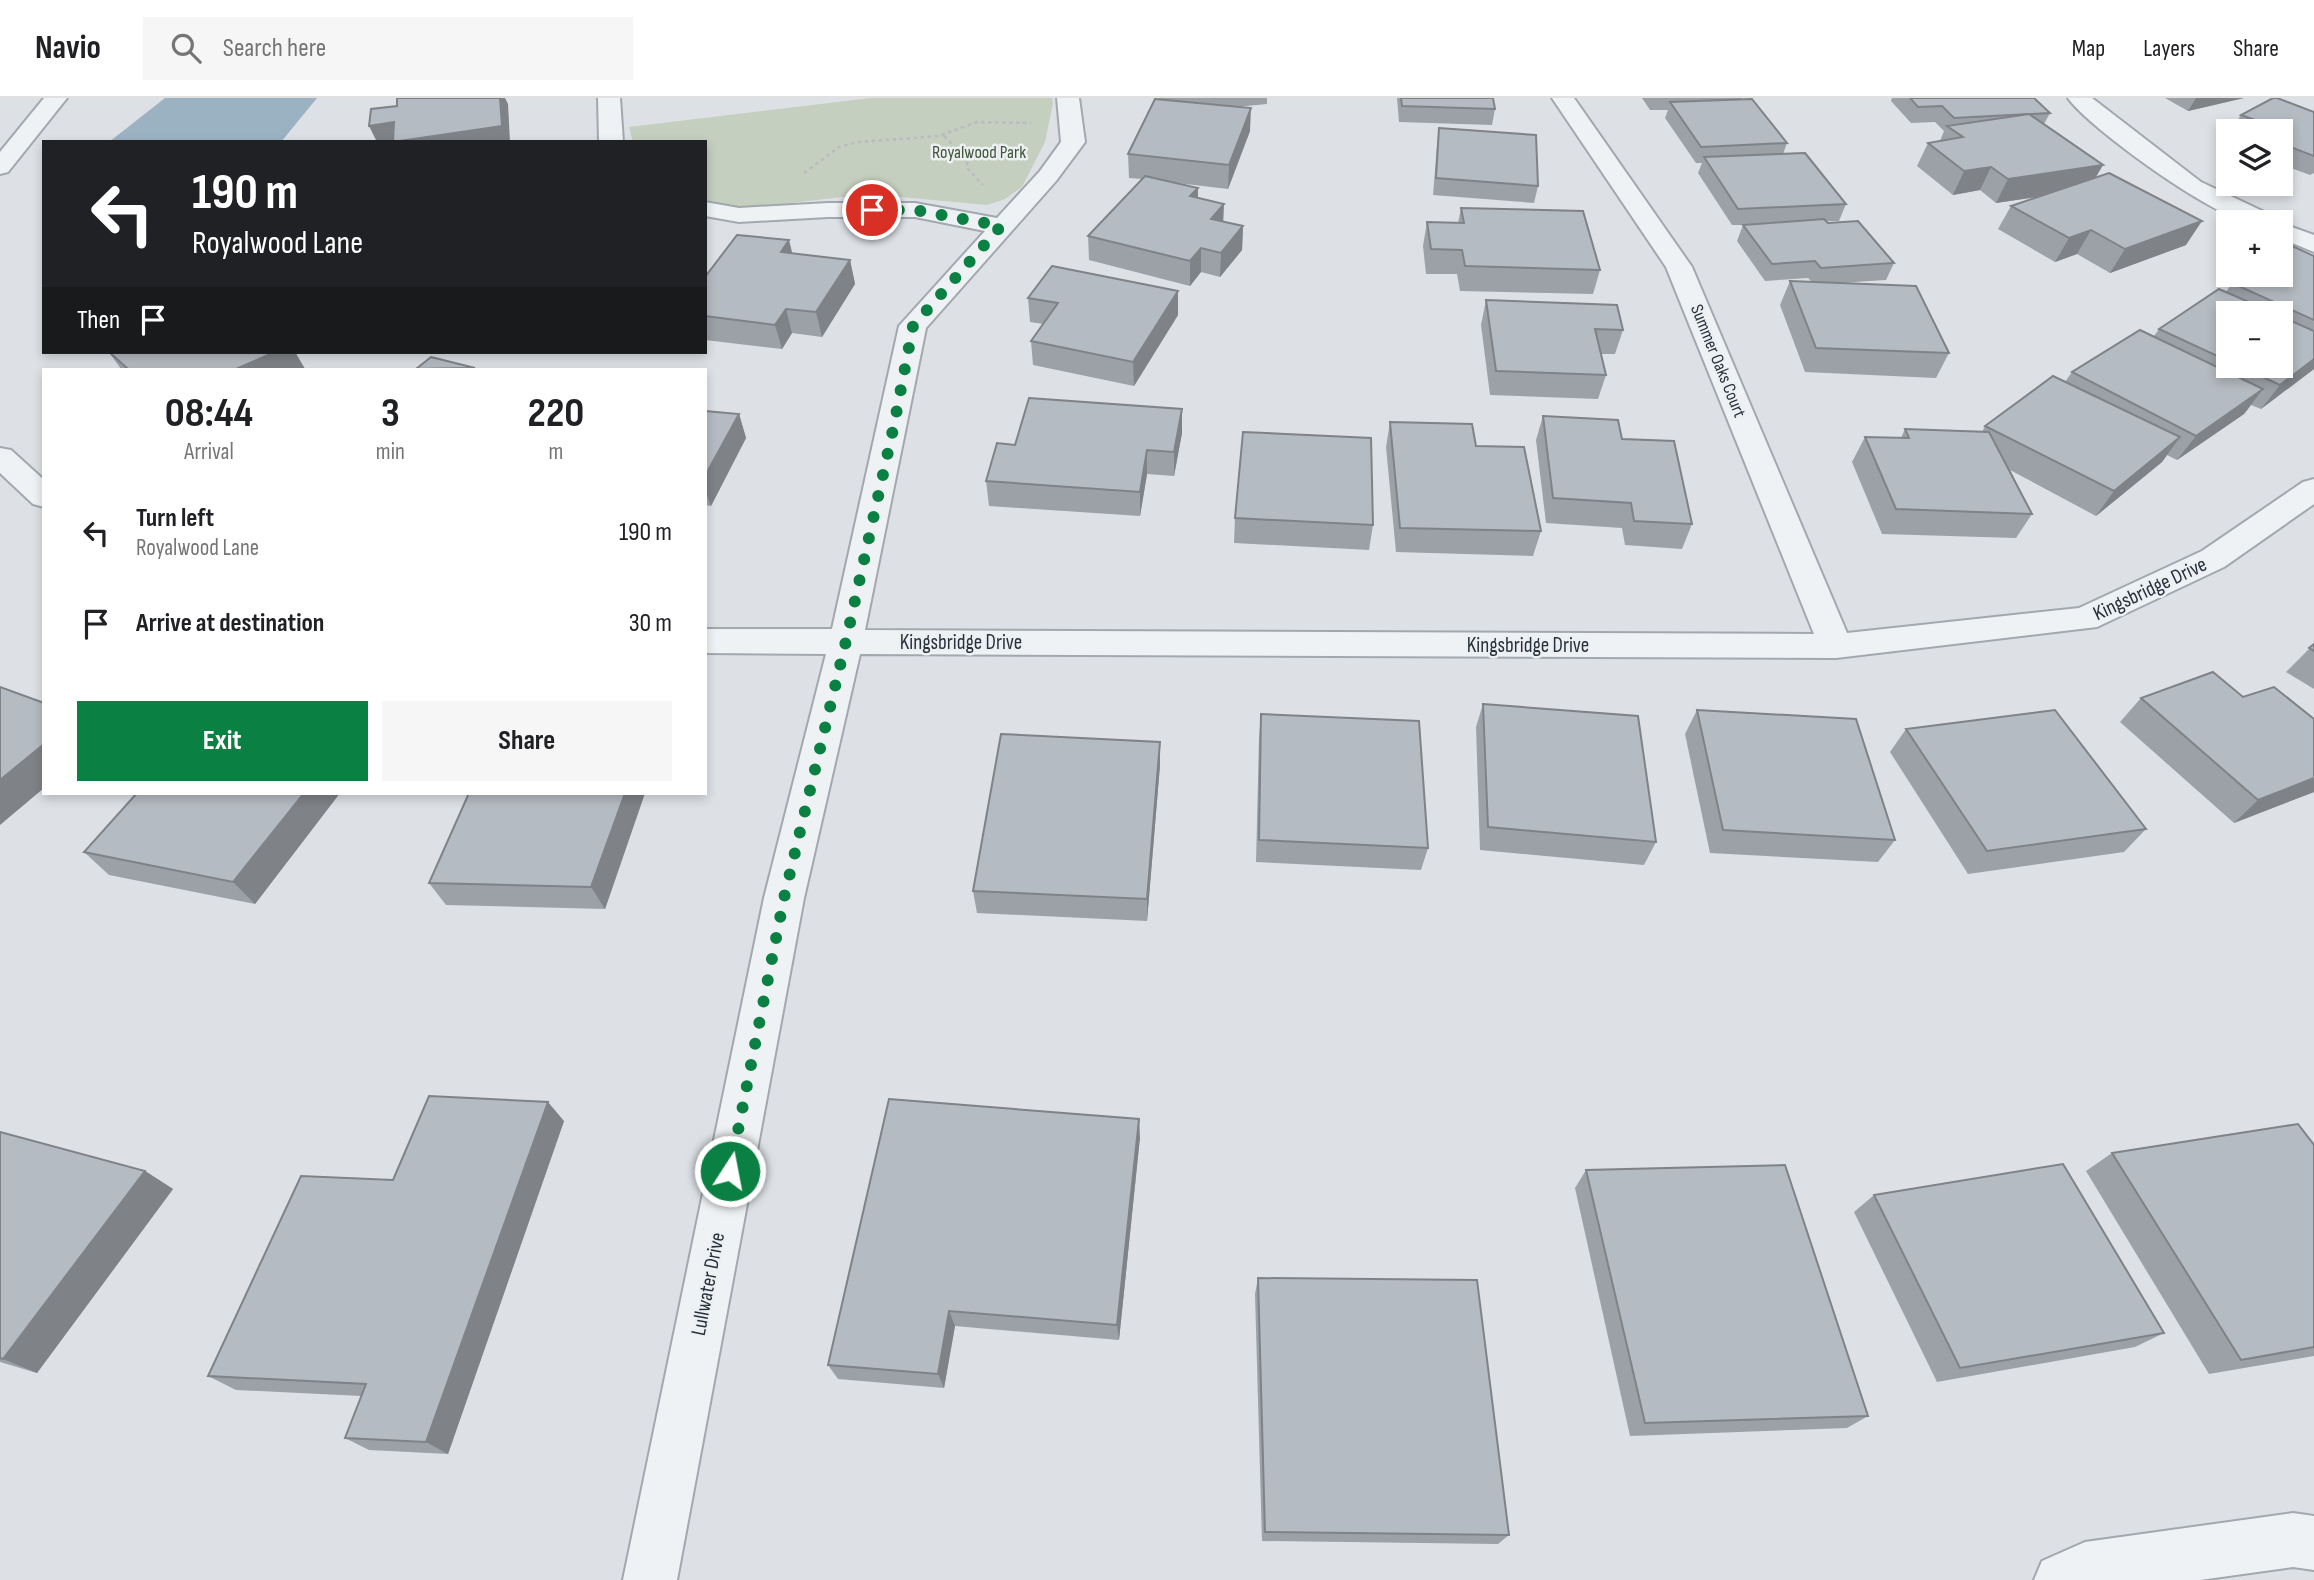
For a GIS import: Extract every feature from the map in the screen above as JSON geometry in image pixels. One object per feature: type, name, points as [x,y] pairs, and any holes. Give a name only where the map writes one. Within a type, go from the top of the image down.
[{"type":"street","points":[[0,167],[55,98]]},
{"type":"street","points":[[37,122],[74,98]]},
{"type":"street","points":[[609,98],[611,140]]},
{"type":"street","name":"Lullwater Drive","points":[[650,1580],[784,898],[846,641],[913,326],[1048,176],[1073,142],[1068,98]]},
{"type":"street","name":"Summer Oaks Court","points":[[1563,98],[1679,267],[1836,646]]},
{"type":"street","points":[[2080,98],[2115,129],[2192,187],[2241,210]]},
{"type":"street","points":[[707,209],[739,215],[828,210],[915,210],[1005,221]]},
{"type":"street","points":[[2293,235],[2314,244]]},
{"type":"street","points":[[0,457],[42,495]]},
{"type":"street","name":"Kingsbridge Drive","points":[[707,641],[1836,646],[2085,619],[2213,559],[2314,489]]},
{"type":"street","points":[[2061,1580],[2085,1569],[2293,1540],[2314,1543]]},
{"type":"path","points":[[799,176],[839,147],[870,141],[943,135],[977,122],[1035,122]]},
{"type":"path","points":[[943,135],[967,159],[967,168],[1005,221]]},
{"type":"green space","name":"Royalwood Park","points":[[871,98],[1052,98],[1053,103],[1045,142],[1022,187],[1005,199],[987,205],[900,197],[843,197],[747,208],[707,200],[707,140],[632,140],[629,127]]},
{"type":"water","points":[[165,98],[317,98],[283,140],[112,140]]},
{"type":"building","points":[[397,98],[500,98],[502,126],[393,140],[394,122],[369,126],[371,109],[397,106]]},
{"type":"building","points":[[1401,98],[1493,98],[1495,109],[1402,106]]},
{"type":"building","points":[[1910,98],[2034,98],[2050,113],[1954,118],[1942,106],[1918,107]]},
{"type":"building","points":[[2273,98],[2314,112],[2314,156],[2293,148],[2293,119],[2252,119],[2241,115]]},
{"type":"building","points":[[1155,99],[1251,108],[1229,165],[1128,154]]},
{"type":"building","points":[[1752,99],[1787,143],[1701,147],[1670,102]]},
{"type":"building","points":[[2029,114],[2103,165],[2008,179],[1991,167],[1964,171],[1928,143],[1963,137],[1947,126]]},
{"type":"building","points":[[1439,128],[1536,135],[1538,186],[1436,178]]},
{"type":"building","points":[[1805,153],[1846,204],[1738,209],[1704,157]]},
{"type":"building","points":[[2109,173],[2202,221],[2125,249],[2091,230],[2069,238],[2011,206]]},
{"type":"building","points":[[1145,176],[1198,188],[1190,196],[1224,204],[1211,219],[1243,226],[1221,253],[1201,248],[1190,261],[1088,236]]},
{"type":"building","points":[[1461,208],[1583,211],[1600,270],[1465,266],[1462,250],[1431,249],[1427,222],[1464,223]]},
{"type":"building","points":[[1824,219],[1828,223],[1858,221],[1894,263],[1821,268],[1815,261],[1772,264],[1743,225]]},
{"type":"building","points":[[737,235],[789,240],[781,252],[850,260],[816,312],[786,309],[775,325],[707,316],[707,274]]},
{"type":"building","points":[[2293,246],[2314,256],[2314,320],[2293,311],[2293,301],[2272,301],[2241,287],[2293,287]]},
{"type":"building","points":[[1052,266],[1178,291],[1133,362],[1031,341],[1058,303],[1028,298]]},
{"type":"building","points":[[1790,281],[1916,286],[1949,353],[1816,348]]},
{"type":"building","points":[[2219,289],[2246,301],[2216,301],[2216,355],[2159,329]]},
{"type":"building","points":[[1486,300],[1617,305],[1623,330],[1595,329],[1606,375],[1496,371]]},
{"type":"building","points":[[2293,322],[2314,331],[2314,359],[2293,375]]},
{"type":"building","points":[[2140,330],[2216,366],[2216,378],[2240,378],[2263,389],[2196,436],[2072,372]]},
{"type":"building","points":[[111,354],[270,354],[238,368],[127,368]]},
{"type":"building","points":[[431,357],[475,368],[417,368]]},
{"type":"building","points":[[2053,376],[2180,437],[2114,491],[1985,426]]},
{"type":"building","points":[[2265,378],[2289,378],[2280,385]]},
{"type":"building","points":[[1029,398],[1182,409],[1174,452],[1147,450],[1140,492],[986,481],[997,443],[1015,445]]},
{"type":"building","points":[[707,411],[739,414],[707,472]]},
{"type":"building","points":[[1543,416],[1618,420],[1622,439],[1674,441],[1692,524],[1634,521],[1631,503],[1553,498]]},
{"type":"building","points":[[1390,422],[1472,424],[1476,446],[1524,447],[1541,531],[1400,528]]},
{"type":"building","points":[[1905,429],[1989,432],[2032,514],[1896,509],[1865,437],[1909,438]]},
{"type":"building","points":[[1243,432],[1371,438],[1373,525],[1235,518]]},
{"type":"building","points":[[2213,672],[2243,697],[2274,687],[2314,719],[2314,778],[2258,800],[2141,698]]},
{"type":"building","points":[[0,687],[42,702],[42,746],[0,780]]},
{"type":"building","points":[[1483,704],[1638,716],[1656,842],[1488,827]]},
{"type":"building","points":[[1697,710],[1856,719],[1895,840],[1723,830]]},
{"type":"building","points":[[2055,710],[2146,829],[1987,851],[1906,729]]},
{"type":"building","points":[[1261,714],[1419,721],[1428,848],[1259,840]]},
{"type":"building","points":[[1001,734],[1160,742],[1147,899],[973,891]]},
{"type":"building","points":[[135,795],[302,795],[233,882],[84,852]]},
{"type":"building","points":[[468,795],[624,795],[591,887],[429,883]]},
{"type":"building","points":[[429,1096],[548,1102],[426,1442],[345,1438],[366,1384],[208,1376],[301,1176],[393,1180]]},
{"type":"building","points":[[889,1099],[1139,1119],[1117,1325],[949,1311],[938,1374],[828,1365]]},
{"type":"building","points":[[2298,1124],[2314,1145],[2314,1347],[2241,1360],[2112,1153]]},
{"type":"building","points":[[0,1132],[145,1171],[3,1359],[0,1358]]},
{"type":"building","points":[[2063,1164],[2164,1333],[1960,1368],[1874,1195]]},
{"type":"building","points":[[1785,1165],[1868,1416],[1645,1423],[1586,1170]]},
{"type":"building","points":[[1258,1278],[1477,1280],[1509,1535],[1265,1532]]},
{"type":"route","points":[[730,1171],[784,898],[846,641],[913,326],[1001,226],[915,210],[872,210]]}]
